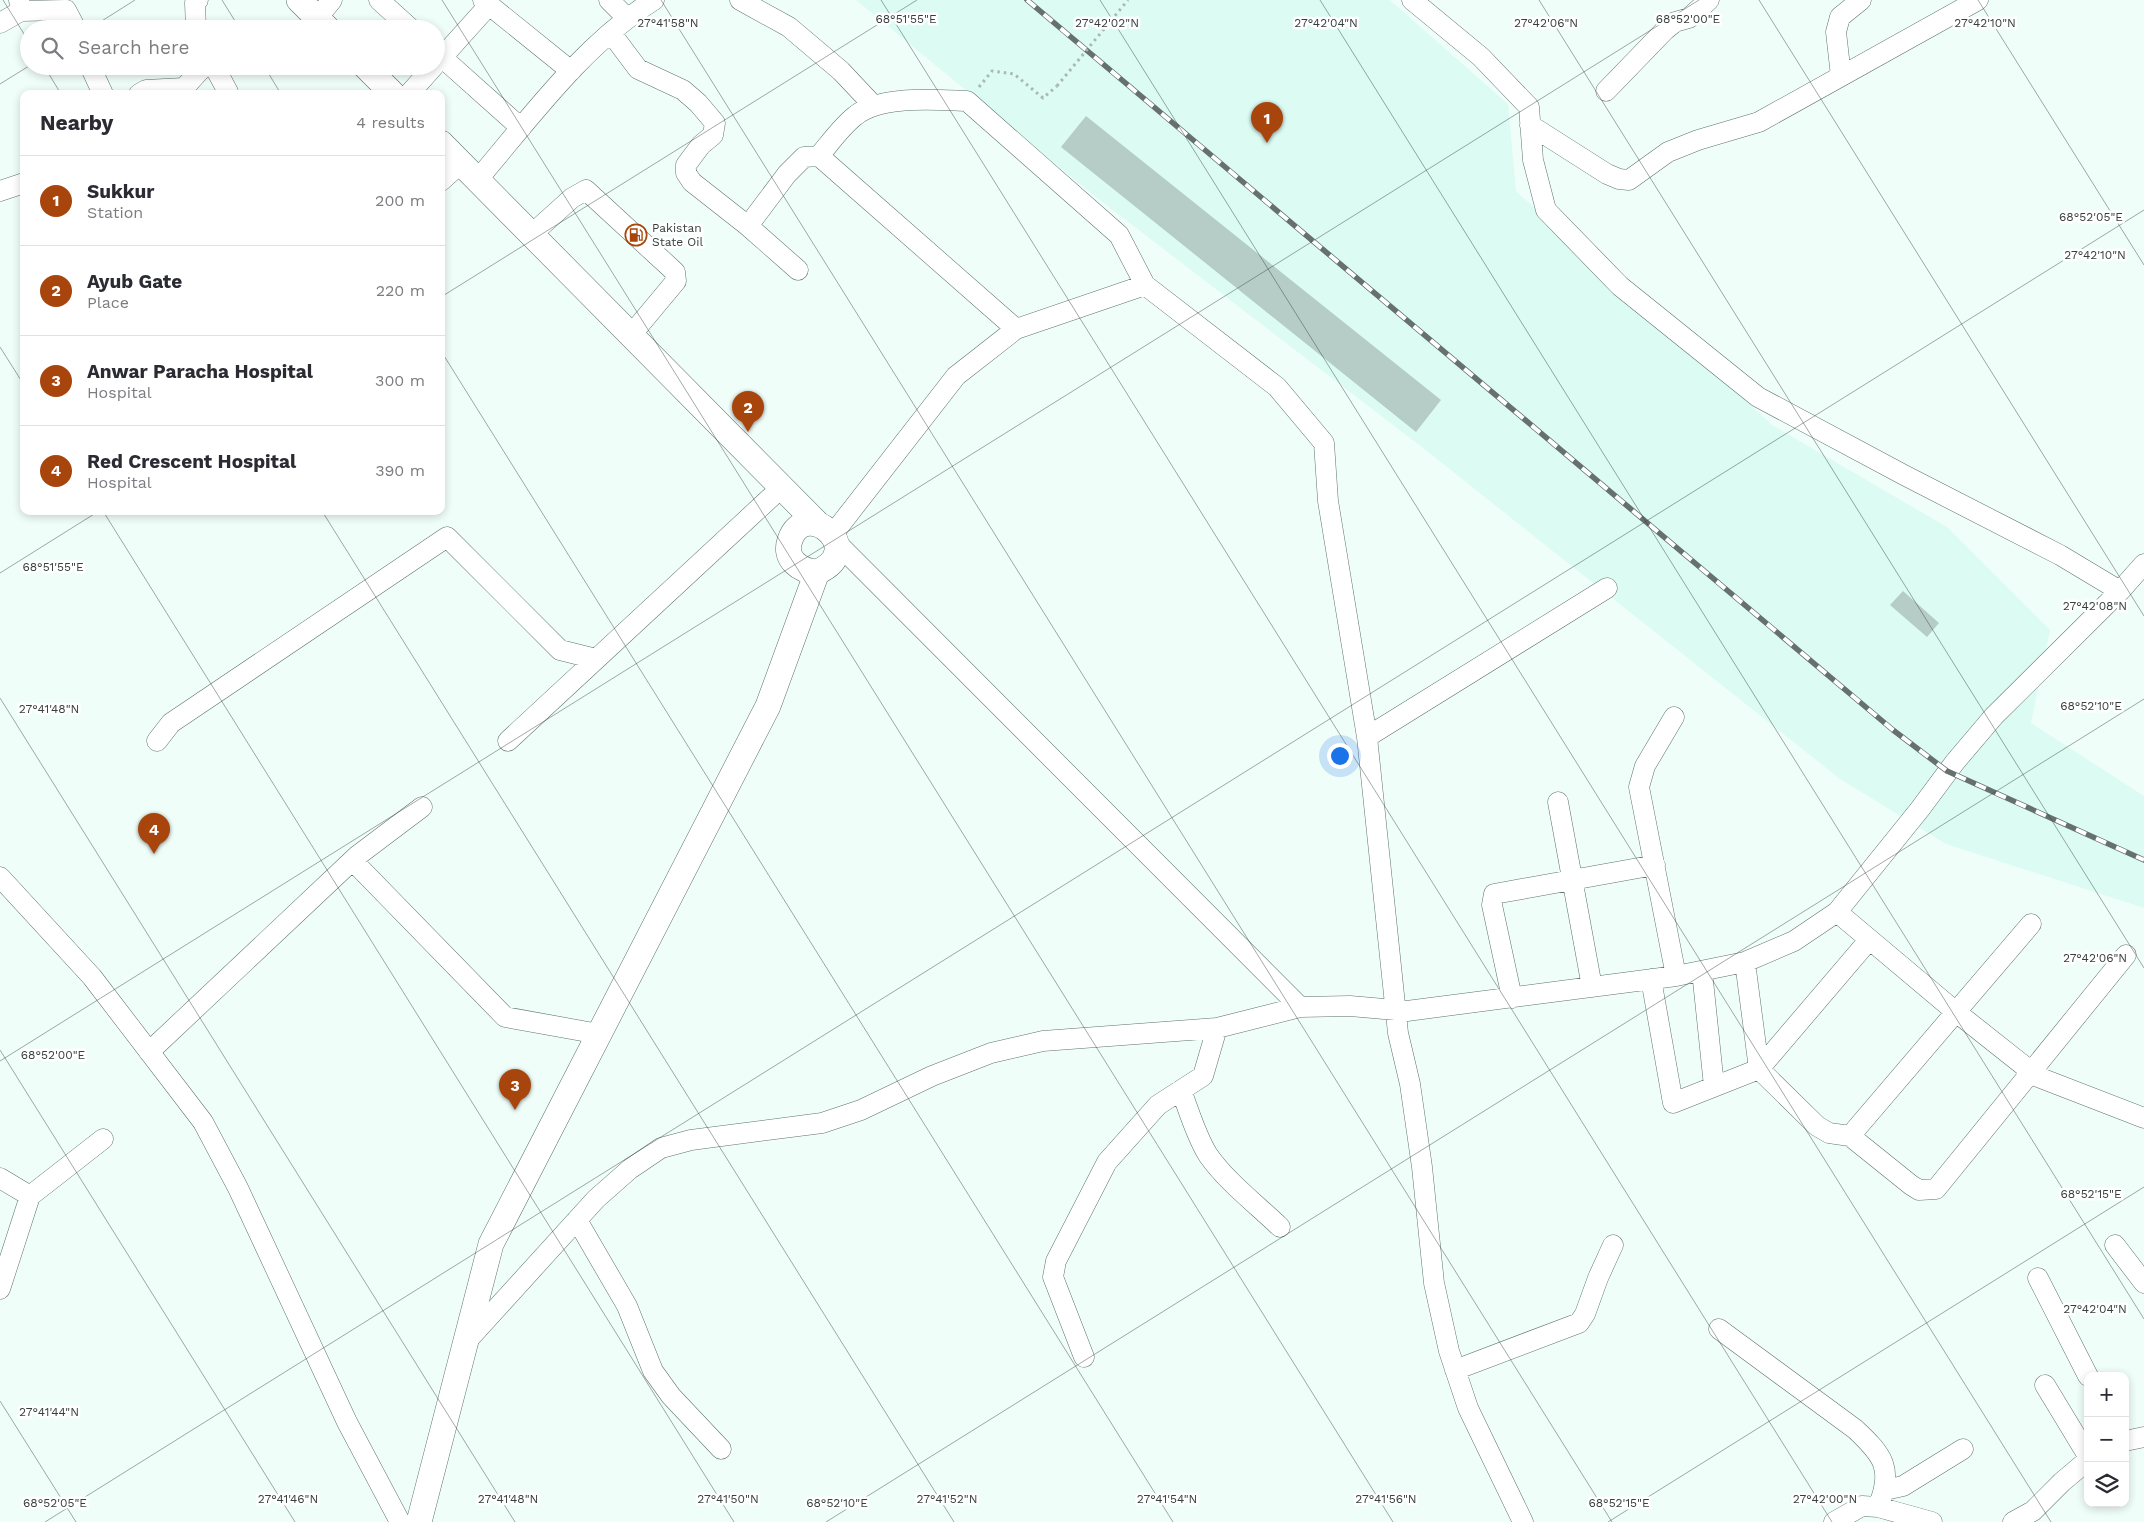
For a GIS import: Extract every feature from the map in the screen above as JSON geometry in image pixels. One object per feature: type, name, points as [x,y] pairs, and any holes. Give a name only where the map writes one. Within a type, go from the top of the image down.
[{"type":"main road","points":[[299,0],[326,16]]},
{"type":"main road","points":[[374,75],[389,90]]},
{"type":"main road","points":[[445,147],[829,533],[837,552],[833,561],[826,568],[817,572],[799,568],[792,561],[789,552],[788,542],[792,534],[799,527],[808,523],[829,533]]},
{"type":"main road","points":[[419,1522],[463,1345],[491,1244],[768,706],[817,572]]},
{"type":"street","points":[[196,20],[195,3],[198,0]]},
{"type":"street","points":[[379,0],[400,20]]},
{"type":"street","points":[[609,0],[626,17]]},
{"type":"street","points":[[445,180],[469,171],[521,128],[571,71],[626,17],[654,0]]},
{"type":"street","points":[[740,0],[789,26],[841,71],[873,105]]},
{"type":"street","points":[[1412,0],[1480,57],[1529,107],[1533,160],[1546,210],[1620,286],[1758,397],[1904,476],[2060,555],[2120,591]]},
{"type":"street","points":[[1606,91],[1665,30],[1676,22],[1690,18],[1709,0]]},
{"type":"street","points":[[1841,76],[1836,32],[1840,17],[1860,0]]},
{"type":"street","points":[[1530,125],[1606,174],[1619,179],[1630,180],[1668,152],[1698,140],[1759,122],[1972,1]]},
{"type":"street","points":[[445,51],[486,2],[571,71]]},
{"type":"street","points":[[0,24],[20,5],[66,10],[71,20]]},
{"type":"street","points":[[611,32],[638,69],[683,90],[716,123],[713,135],[701,145],[686,165],[686,173],[692,182],[748,226],[798,270]]},
{"type":"street","points":[[445,66],[521,128]]},
{"type":"street","points":[[94,75],[101,90]]},
{"type":"street","points":[[146,90],[184,88],[196,75]]},
{"type":"street","points":[[219,75],[227,90]]},
{"type":"street","points":[[413,90],[425,75]]},
{"type":"street","points":[[748,226],[787,174],[798,163],[804,158],[819,156],[854,116],[873,105],[936,100],[967,100],[1119,235],[1145,285],[1277,387],[1324,442],[1328,501],[1367,737],[1398,1033],[1410,1084],[1422,1167],[1434,1283],[1449,1351],[1468,1408],[1523,1522]]},
{"type":"street","points":[[819,156],[1016,330]]},
{"type":"street","points":[[0,191],[20,185]]},
{"type":"street","points":[[532,234],[572,198],[586,190],[675,272],[676,281],[631,334]]},
{"type":"street","points":[[1145,285],[1016,330],[956,376],[829,533],[1300,1007]]},
{"type":"street","points":[[508,741],[782,487]]},
{"type":"street","points":[[157,740],[171,723],[447,537],[560,650],[596,659]]},
{"type":"street","points":[[463,1345],[596,1199],[630,1168],[661,1148],[691,1140],[822,1124],[861,1110],[932,1076],[982,1057],[1043,1041],[1218,1028],[1300,1007],[1327,1005],[1407,1011],[1512,998],[1702,971],[1745,962],[1794,941],[1837,912],[1982,730],[2120,591],[2144,564]]},
{"type":"street","points":[[1367,737],[1607,588]]},
{"type":"street","points":[[1674,717],[1645,766],[1639,788],[1676,976]]},
{"type":"street","points":[[1558,802],[1592,987]]},
{"type":"street","points":[[150,1052],[353,861],[422,807]]},
{"type":"street","points":[[353,861],[505,1017],[599,1034]]},
{"type":"street","points":[[1512,998],[1492,905],[1494,894],[1655,865]]},
{"type":"street","points":[[0,877],[92,977],[204,1122],[238,1188],[347,1422],[400,1522]]},
{"type":"street","points":[[1837,912],[1956,1012],[2038,1077],[2144,1118]]},
{"type":"street","points":[[1850,1136],[2031,924]]},
{"type":"street","points":[[1651,979],[1674,1103],[1759,1069],[1869,940]]},
{"type":"street","points":[[1745,962],[1759,1069],[1817,1126],[1830,1133],[1850,1136],[1911,1186],[1919,1190],[1936,1189],[2126,955]]},
{"type":"street","points":[[1702,971],[1714,1086]]},
{"type":"street","points":[[1084,1357],[1053,1277],[1056,1261],[1107,1162],[1158,1105],[1203,1076],[1218,1028]]},
{"type":"street","points":[[1182,1090],[1193,1122],[1208,1154],[1220,1170],[1280,1227]]},
{"type":"street","points":[[0,1289],[30,1196],[103,1140]]},
{"type":"street","points":[[0,1178],[30,1196]]},
{"type":"street","points":[[577,1220],[627,1306],[653,1371],[671,1396],[721,1449]]},
{"type":"street","points":[[1455,1370],[1579,1323],[1585,1314],[1613,1245]]},
{"type":"street","points":[[2115,1245],[2144,1283]]},
{"type":"street","points":[[2038,1278],[2086,1372]]},
{"type":"street","points":[[1719,1329],[1854,1429],[1870,1444],[1886,1469],[1881,1498]]},
{"type":"street","points":[[2045,1385],[2084,1449]]},
{"type":"street","points":[[2129,1440],[2144,1437]]},
{"type":"street","points":[[1834,1522],[1903,1486],[1963,1449]]},
{"type":"street","points":[[2013,1522],[2033,1511],[2086,1462]]},
{"type":"street","points":[[1881,1498],[1932,1522]]},
{"type":"path","points":[[967,100],[992,71],[1014,74],[1043,98],[1057,86],[1128,0]]},
{"type":"shaded area","points":[[856,0],[1390,0],[1508,104],[1516,191],[1772,425],[1947,527],[2050,630],[2031,723],[2144,796],[2144,908],[1946,844],[1840,779],[1423,448],[1097,198]]},
{"type":"building","points":[[1086,116],[1441,400],[1416,432],[1061,147]]},
{"type":"building","points":[[1903,591],[1939,623],[1927,637],[1890,605]]},
{"type":"railway","points":[[1027,0],[1893,730],[1947,771],[2144,860]]},
{"type":"place","name":"Sukkur","points":[[1267,143]]},
{"type":"place","name":"Pakistan State Oil","points":[[636,235]]},
{"type":"place","name":"Ayub Gate","points":[[748,432]]},
{"type":"place","name":"Red Crescent Hospital","points":[[154,854]]},
{"type":"place","name":"Anwar Paracha Hospital","points":[[515,1110]]}]
